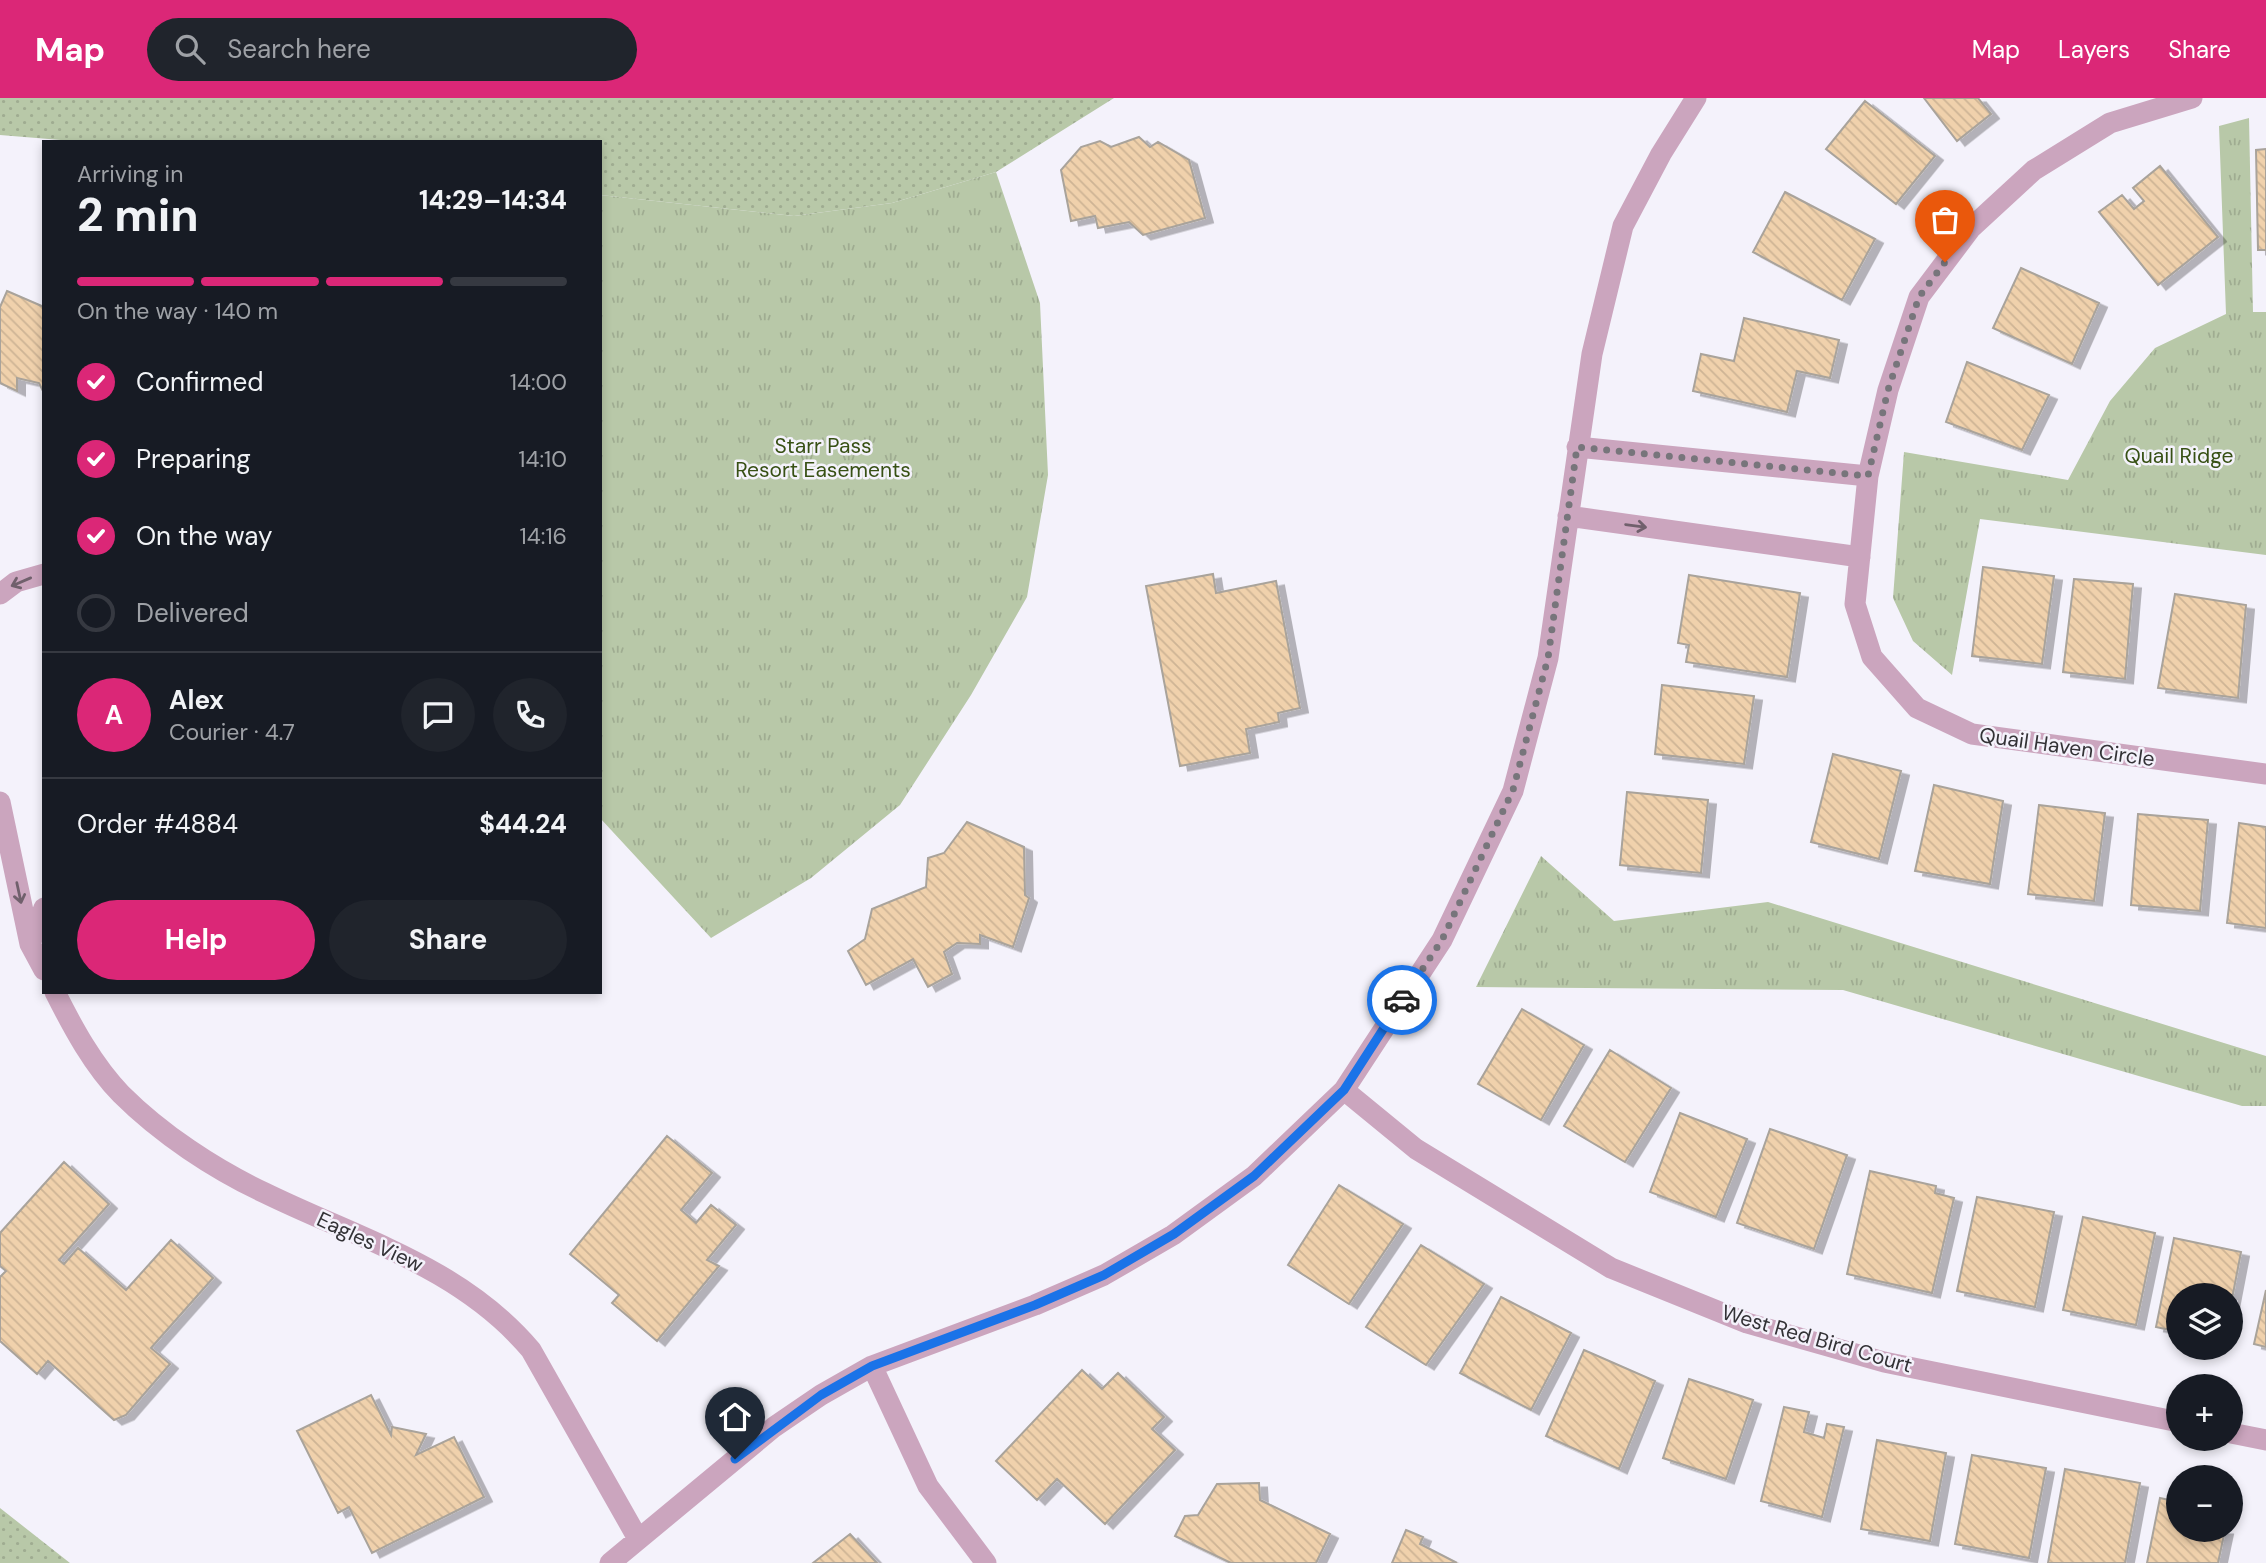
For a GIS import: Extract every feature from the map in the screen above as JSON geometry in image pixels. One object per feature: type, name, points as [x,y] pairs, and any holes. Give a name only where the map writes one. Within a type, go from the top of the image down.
[{"type":"street","points":[[610,1563],[774,1427],[821,1395],[872,1366],[1035,1305],[1104,1275],[1174,1234],[1254,1176],[1344,1090],[1442,940],[1513,790],[1548,658],[1592,354],[1623,226],[1661,154],[1696,98]]},
{"type":"street","name":"Quail Haven Circle","points":[[2192,98],[2110,123],[2034,170],[1971,228],[1919,297],[1888,390],[1868,476],[1855,604],[1872,657],[1917,708],[1972,734],[2266,774]]},
{"type":"street","points":[[1577,447],[1868,476]]},
{"type":"street","points":[[1568,516],[1860,557]]},
{"type":"street","points":[[0,594],[16,582],[42,575]]},
{"type":"street","points":[[0,802],[30,944],[42,966]]},
{"type":"street","points":[[30,944],[42,913]]},
{"type":"street","name":"Eagles View","points":[[56,994],[76,1034],[121,1094],[186,1147],[262,1192],[461,1285],[509,1323],[531,1350],[637,1538]]},
{"type":"street","name":"West Red Bird Court","points":[[1344,1090],[1416,1149],[1611,1268],[1735,1318],[1884,1362],[2166,1419]]},
{"type":"street","points":[[872,1366],[928,1486],[986,1563]]},
{"type":"street","points":[[2243,1435],[2266,1440]]},
{"type":"green space","points":[[0,98],[1114,98],[996,172],[892,203],[794,216],[602,195],[602,140],[61,140],[0,135]]},
{"type":"green space","name":"Quail Ridge","points":[[2249,118],[2253,312],[2266,312],[2266,555],[1980,519],[1952,675],[1913,641],[1893,598],[1904,452],[2068,480],[2110,401],[2155,348],[2226,314],[2219,126]]},
{"type":"green space","name":"Starr Pass Resort Easements","points":[[996,172],[1040,303],[1048,475],[1027,597],[971,695],[900,805],[811,878],[711,938],[602,820],[602,195],[794,216],[892,203]]},
{"type":"green space","points":[[1541,856],[1614,921],[1768,902],[2266,1056],[2266,1106],[2242,1106],[1843,990],[1476,987]]},
{"type":"green space","points":[[0,1508],[70,1563],[0,1563]]},
{"type":"building","points":[[1924,98],[1978,98],[1991,114],[1957,141]]},
{"type":"building","points":[[1865,101],[1935,156],[1896,204],[1826,149]]},
{"type":"building","points":[[1139,137],[1150,147],[1158,142],[1189,160],[1205,218],[1143,235],[1129,222],[1098,228],[1095,216],[1071,221],[1061,170],[1081,147],[1100,141],[1111,147]]},
{"type":"building","points":[[2266,149],[2266,250],[2258,250],[2256,150]]},
{"type":"building","points":[[2160,166],[2218,237],[2158,285],[2099,212],[2122,195],[2134,209],[2144,201],[2133,188]]},
{"type":"building","points":[[1785,192],[1875,239],[1842,300],[1753,252]]},
{"type":"building","points":[[2021,268],[2099,303],[2072,364],[1993,328]]},
{"type":"building","points":[[7,291],[42,306],[42,389],[39,383],[17,378],[17,391],[0,383],[0,307]]},
{"type":"building","points":[[1744,318],[1839,340],[1830,378],[1797,371],[1787,412],[1693,391],[1701,354],[1734,361]]},
{"type":"building","points":[[1967,362],[2049,395],[2022,450],[1946,422]]},
{"type":"building","points":[[1983,567],[2054,576],[2042,664],[1972,656]]},
{"type":"building","points":[[1213,574],[1216,593],[1276,581],[1300,708],[1278,713],[1279,722],[1246,729],[1250,753],[1180,766],[1146,586]]},
{"type":"building","points":[[1689,575],[1800,593],[1787,677],[1686,662],[1689,645],[1678,643]]},
{"type":"building","points":[[2074,579],[2133,584],[2125,679],[2063,672]]},
{"type":"building","points":[[2175,594],[2246,605],[2238,698],[2158,688]]},
{"type":"building","points":[[1662,685],[1754,696],[1744,764],[1655,754]]},
{"type":"building","points":[[1833,754],[1901,771],[1879,859],[1811,842]]},
{"type":"building","points":[[1934,785],[2003,801],[1990,884],[1915,871]]},
{"type":"building","points":[[1627,792],[1708,800],[1701,873],[1620,865]]},
{"type":"building","points":[[2039,805],[2105,813],[2094,901],[2028,894]]},
{"type":"building","points":[[2138,814],[2208,820],[2200,911],[2131,905]]},
{"type":"building","points":[[967,822],[1024,847],[1025,895],[1029,898],[1013,947],[980,935],[980,944],[957,943],[944,952],[952,974],[928,987],[913,959],[866,985],[848,951],[865,939],[872,909],[926,887],[928,858],[944,853]]},
{"type":"building","points":[[2239,823],[2266,827],[2266,928],[2227,923]]},
{"type":"building","points":[[1522,1009],[1584,1045],[1541,1120],[1478,1084]]},
{"type":"building","points":[[1610,1050],[1671,1088],[1625,1162],[1564,1126]]},
{"type":"building","points":[[1680,1113],[1747,1139],[1716,1217],[1650,1192]]},
{"type":"building","points":[[1770,1129],[1847,1155],[1814,1249],[1737,1223]]},
{"type":"building","points":[[667,1136],[712,1173],[681,1210],[696,1223],[711,1205],[736,1225],[707,1260],[719,1266],[657,1341],[612,1303],[619,1295],[570,1254]]},
{"type":"building","points":[[64,1162],[109,1204],[59,1260],[64,1264],[78,1248],[126,1290],[171,1240],[213,1278],[151,1348],[170,1364],[126,1415],[114,1420],[48,1361],[37,1374],[0,1341],[0,1277],[6,1271],[0,1266],[0,1233]]},
{"type":"building","points":[[1870,1171],[1936,1186],[1935,1193],[1954,1198],[1932,1293],[1847,1274]]},
{"type":"building","points":[[1339,1185],[1403,1224],[1349,1304],[1288,1265]]},
{"type":"building","points":[[1977,1197],[2054,1212],[2035,1307],[1957,1291]]},
{"type":"building","points":[[2083,1217],[2155,1233],[2136,1325],[2063,1310]]},
{"type":"building","points":[[2174,1238],[2241,1252],[2235,1283],[2166,1283],[2166,1329],[2156,1327]]},
{"type":"building","points":[[1421,1245],[1484,1284],[1426,1365],[1366,1327]]},
{"type":"building","points":[[2266,1290],[2266,1347],[2254,1344]]},
{"type":"building","points":[[1501,1297],[1571,1333],[1531,1410],[1460,1373]]},
{"type":"building","points":[[1584,1350],[1655,1381],[1619,1469],[1546,1436]]},
{"type":"building","points":[[1082,1370],[1102,1389],[1118,1373],[1164,1417],[1152,1429],[1175,1450],[1105,1524],[1057,1479],[1037,1500],[996,1461]]},
{"type":"building","points":[[1689,1379],[1753,1400],[1726,1479],[1663,1458]]},
{"type":"building","points":[[371,1395],[391,1435],[392,1427],[426,1434],[416,1455],[454,1437],[484,1497],[372,1553],[349,1507],[338,1513],[297,1431]]},
{"type":"building","points":[[1784,1407],[1809,1412],[1804,1432],[1824,1438],[1827,1424],[1844,1427],[1822,1517],[1761,1501]]},
{"type":"building","points":[[1877,1440],[1946,1453],[1930,1541],[1861,1529]]},
{"type":"building","points":[[1972,1455],[2046,1468],[2029,1558],[1955,1544]]},
{"type":"building","points":[[2065,1469],[2140,1483],[2125,1563],[2048,1563]]},
{"type":"building","points":[[1259,1483],[1260,1500],[1330,1534],[1316,1563],[1231,1563],[1175,1536],[1185,1516],[1198,1515],[1217,1484]]},
{"type":"building","points":[[2160,1498],[2166,1499],[2166,1542],[2222,1542],[2218,1563],[2147,1563]]},
{"type":"building","points":[[1406,1530],[1423,1537],[1420,1544],[1457,1563],[1392,1563]]},
{"type":"building","points":[[850,1534],[877,1563],[813,1563]]},
{"type":"way so far","points":[[1402,1000],[1442,940],[1513,790],[1548,658],[1577,447],[1868,476],[1888,390],[1919,297],[1945,262]]},
{"type":"route","points":[[735,1459],[774,1427],[821,1395],[872,1366],[1035,1305],[1104,1275],[1174,1234],[1254,1176],[1344,1090],[1402,1000]]}]
